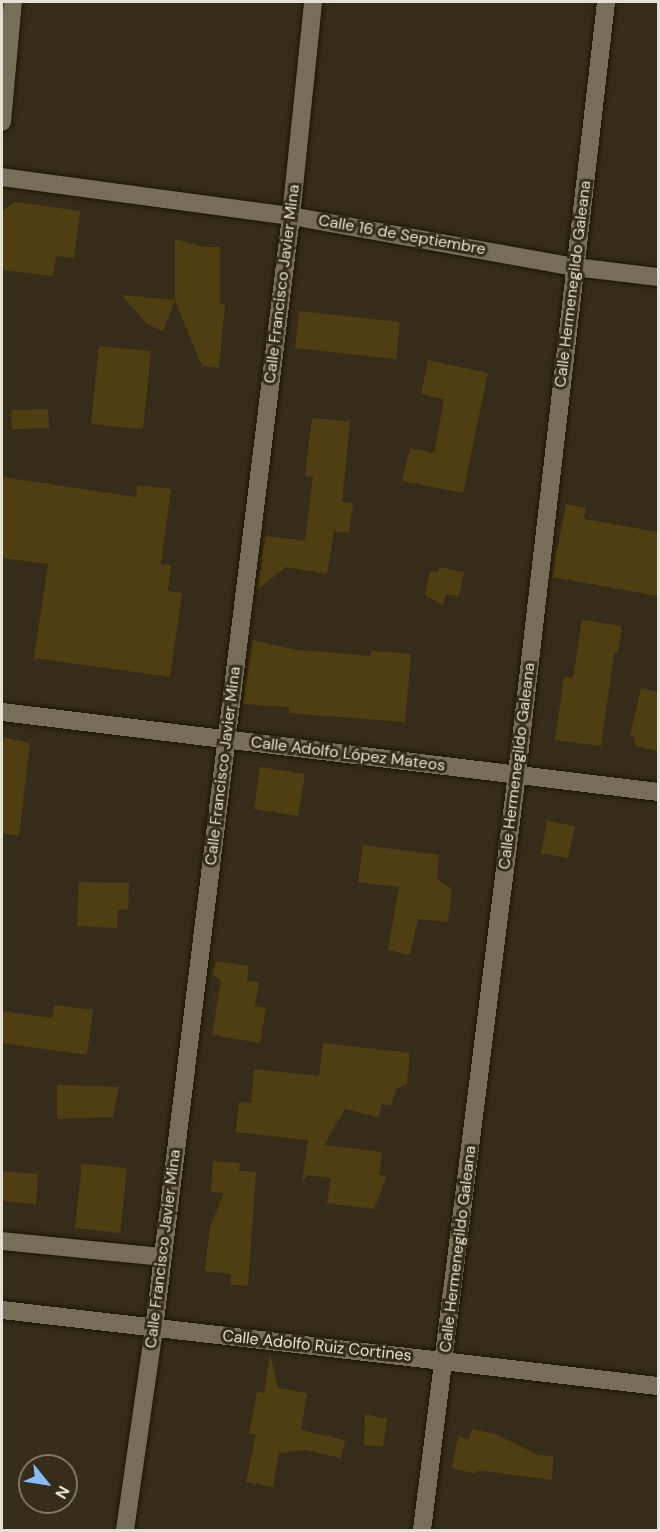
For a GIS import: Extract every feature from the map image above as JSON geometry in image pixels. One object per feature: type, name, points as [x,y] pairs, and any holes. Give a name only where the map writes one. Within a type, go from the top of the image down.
[{"type":"street","points":[[2,122],[13,2]]},
{"type":"street","name":"Calle Francisco Javier Mina","points":[[125,1530],[154,1329],[291,216],[313,2]]},
{"type":"street","name":"Calle Hermenegildo Galeana","points":[[422,1530],[517,774],[606,2]]},
{"type":"street","name":"Calle 16 de Septiembre","points":[[2,177],[291,216],[575,267],[658,277]]},
{"type":"street","name":"Calle Adolfo López Mateos","points":[[2,712],[658,792]]},
{"type":"street","points":[[2,1241],[162,1257]]},
{"type":"street","name":"Calle Adolfo Ruiz Cortines","points":[[2,1310],[658,1386]]},
{"type":"building","points":[[15,202],[80,211],[74,258],[56,256],[53,276],[2,270],[3,211]]},
{"type":"building","points":[[175,239],[203,247],[220,247],[220,304],[225,305],[219,368],[202,366],[175,301],[163,331],[147,324],[122,295],[175,300]]},
{"type":"building","points":[[299,311],[400,322],[396,359],[295,348]]},
{"type":"building","points":[[99,346],[151,351],[143,429],[91,424]]},
{"type":"building","points":[[428,360],[488,373],[463,493],[402,481],[410,448],[434,453],[444,399],[421,394]]},
{"type":"building","points":[[48,409],[49,428],[12,429],[11,410]]},
{"type":"building","points":[[312,418],[350,422],[342,502],[353,503],[349,533],[334,531],[327,574],[286,567],[258,589],[265,536],[305,541],[313,477],[305,476]]},
{"type":"building","points":[[2,477],[136,497],[137,485],[171,489],[161,564],[171,565],[168,591],[182,593],[170,677],[34,658],[48,564],[2,558]]},
{"type":"building","points":[[566,504],[586,508],[584,519],[658,532],[658,596],[552,577]]},
{"type":"building","points":[[439,567],[464,572],[459,596],[446,594],[443,605],[425,595],[430,571],[438,572]]},
{"type":"building","points":[[582,620],[622,626],[618,653],[614,653],[601,746],[555,740],[564,677],[573,678]]},
{"type":"building","points":[[253,640],[297,650],[371,656],[371,651],[411,654],[405,722],[289,713],[289,707],[243,704]]},
{"type":"building","points":[[641,688],[658,692],[658,751],[636,746],[634,737],[630,736]]},
{"type":"building","points":[[2,737],[30,743],[19,836],[2,833]]},
{"type":"building","points":[[260,767],[305,774],[298,816],[254,809]]},
{"type":"building","points":[[547,821],[575,826],[568,858],[541,853]]},
{"type":"building","points":[[363,845],[439,855],[437,879],[452,889],[448,922],[418,919],[410,955],[388,950],[399,887],[358,882]]},
{"type":"building","points":[[79,882],[129,883],[128,910],[118,909],[117,928],[77,926]]},
{"type":"building","points":[[216,961],[249,966],[247,981],[259,982],[255,1006],[266,1008],[260,1043],[212,1035],[221,980],[213,975]]},
{"type":"building","points":[[54,1005],[93,1010],[87,1055],[2,1043],[2,1011],[52,1018]]},
{"type":"building","points":[[323,1043],[410,1053],[407,1084],[396,1089],[391,1106],[382,1104],[378,1117],[345,1109],[324,1145],[382,1152],[379,1175],[387,1176],[374,1209],[327,1203],[331,1178],[307,1175],[302,1183],[308,1140],[236,1132],[239,1102],[251,1103],[254,1069],[319,1076]]},
{"type":"building","points":[[57,1085],[119,1087],[113,1117],[57,1119]]},
{"type":"building","points":[[213,1161],[240,1163],[239,1171],[256,1172],[248,1286],[230,1284],[231,1274],[205,1271],[210,1227],[224,1193],[211,1192]]},
{"type":"building","points":[[82,1164],[127,1168],[120,1233],[75,1228]]},
{"type":"building","points":[[2,1171],[38,1174],[36,1204],[2,1201]]},
{"type":"building","points":[[270,1354],[278,1388],[307,1393],[301,1430],[345,1440],[341,1458],[305,1450],[279,1453],[273,1487],[246,1482],[256,1434],[249,1433],[257,1392],[264,1393]]},
{"type":"building","points":[[365,1414],[387,1419],[383,1447],[364,1445]]},
{"type":"building","points":[[472,1429],[495,1434],[538,1455],[553,1456],[552,1480],[477,1470],[476,1474],[452,1468],[458,1437],[469,1439]]}]
